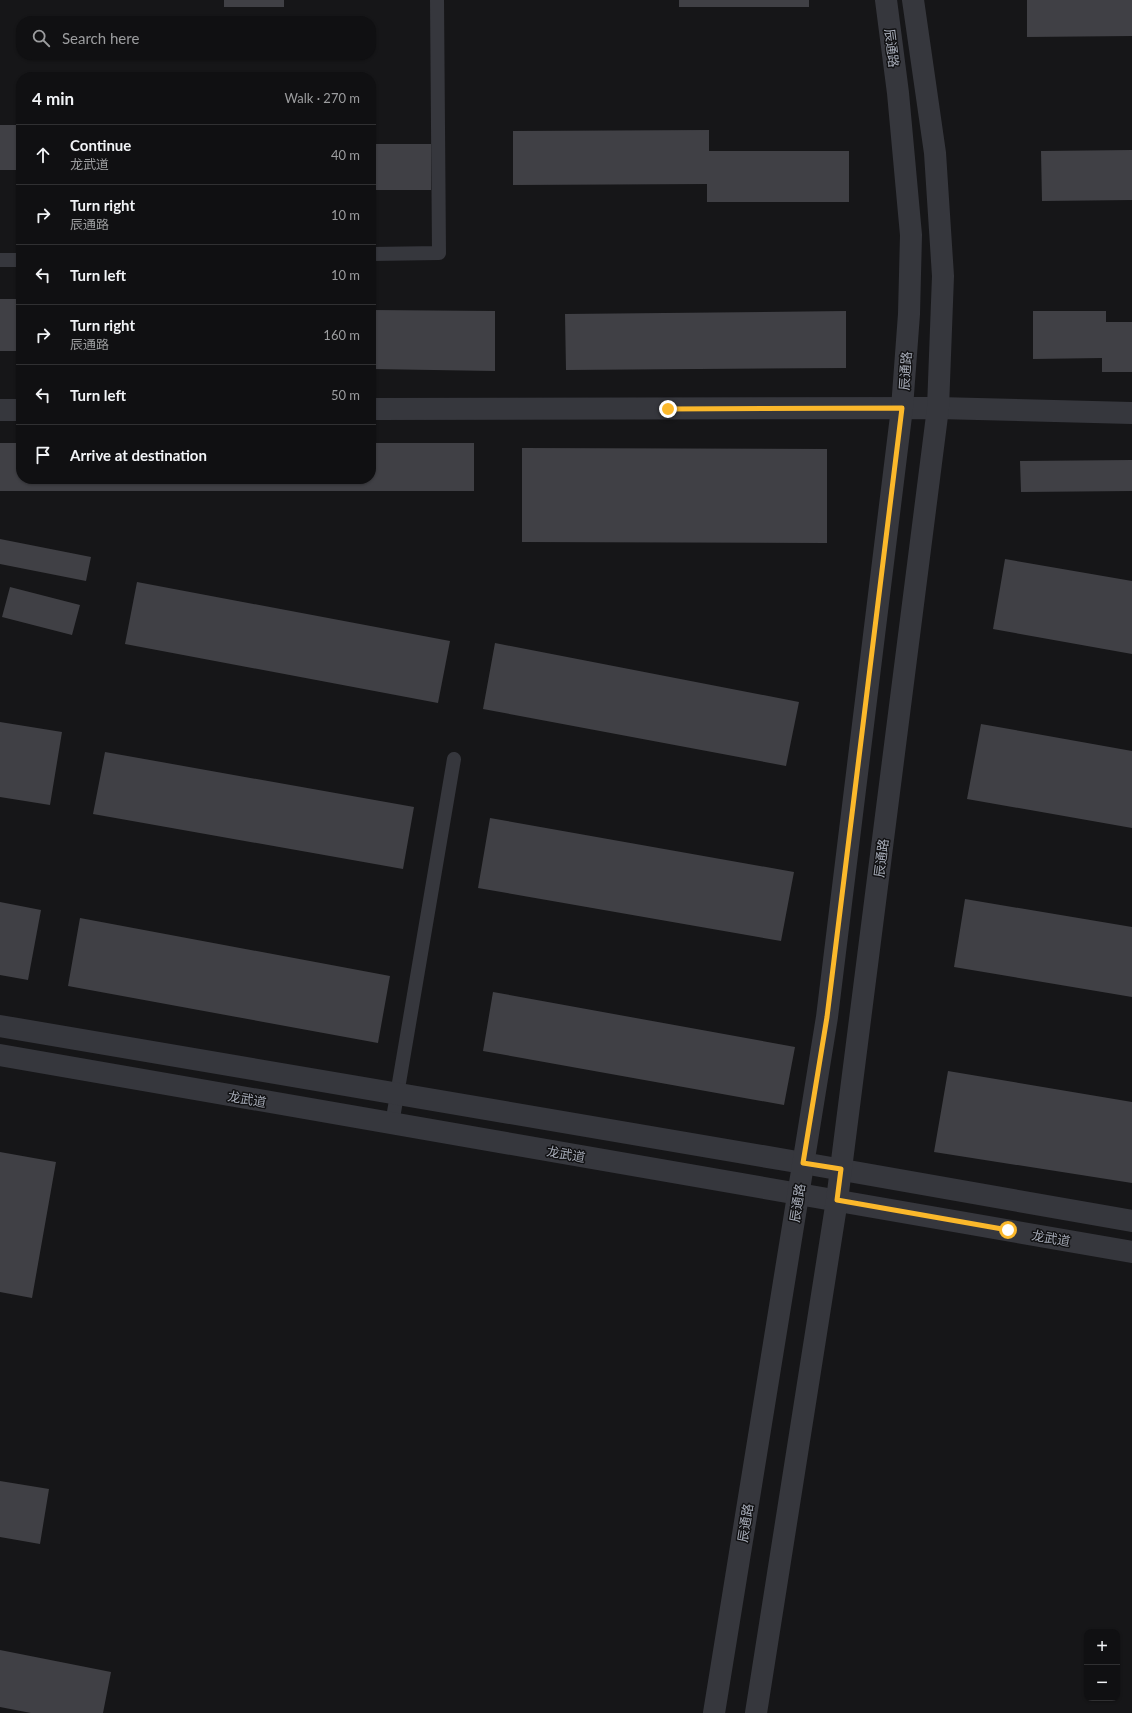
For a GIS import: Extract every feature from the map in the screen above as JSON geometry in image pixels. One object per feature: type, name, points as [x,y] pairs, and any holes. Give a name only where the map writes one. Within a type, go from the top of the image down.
[{"type":"street","name":"辰通路","points":[[714,1713],[827,1017],[902,408],[909,314],[911,235],[898,93],[886,0]]},
{"type":"street","name":"辰通路","points":[[756,1713],[837,1200],[938,408],[943,276],[935,153],[913,0]]},
{"type":"street","points":[[376,409],[938,408],[1132,413]]},
{"type":"street","points":[[0,410],[16,410]]},
{"type":"street","points":[[0,1026],[841,1169],[1132,1221]]},
{"type":"street","name":"龙武道","points":[[0,1055],[1132,1252]]},
{"type":"lane","points":[[376,254],[439,253],[438,0]]},
{"type":"lane","points":[[0,260],[16,260]]},
{"type":"lane","points":[[392,1124],[454,760]]},
{"type":"building","points":[[224,0],[284,0],[284,7],[224,7]]},
{"type":"building","points":[[679,0],[809,0],[809,7],[679,7]]},
{"type":"building","points":[[1027,0],[1132,0],[1132,36],[1027,37]]},
{"type":"building","points":[[0,125],[16,125],[16,170],[0,170]]},
{"type":"building","points":[[709,130],[709,151],[849,151],[849,202],[707,202],[707,184],[513,185],[513,131]]},
{"type":"building","points":[[376,144],[431,144],[431,190],[376,190]]},
{"type":"building","points":[[1132,150],[1132,200],[1042,201],[1041,151]]},
{"type":"building","points":[[0,299],[16,299],[16,351],[0,351]]},
{"type":"building","points":[[376,310],[495,311],[495,371],[376,369]]},
{"type":"building","points":[[846,311],[846,368],[566,370],[565,314]]},
{"type":"building","points":[[1033,311],[1106,311],[1106,322],[1132,322],[1132,372],[1102,372],[1102,358],[1033,359]]},
{"type":"building","points":[[0,443],[16,443],[16,484],[376,484],[376,443],[474,443],[474,491],[0,491]]},
{"type":"building","points":[[522,448],[827,449],[827,543],[522,542]]},
{"type":"building","points":[[1132,460],[1132,491],[1021,492],[1020,461]]},
{"type":"building","points":[[0,539],[91,557],[86,581],[0,564]]},
{"type":"building","points":[[1005,559],[1132,581],[1132,654],[993,629]]},
{"type":"building","points":[[137,582],[450,641],[438,703],[125,644]]},
{"type":"building","points":[[10,587],[80,605],[72,635],[2,617]]},
{"type":"building","points":[[495,643],[799,702],[786,766],[483,709]]},
{"type":"building","points":[[0,722],[62,732],[50,805],[0,797]]},
{"type":"building","points":[[981,724],[1132,751],[1132,828],[967,799]]},
{"type":"building","points":[[105,752],[414,807],[403,869],[93,814]]},
{"type":"building","points":[[490,818],[794,872],[781,941],[478,888]]},
{"type":"building","points":[[965,899],[1132,927],[1132,997],[954,967]]},
{"type":"building","points":[[0,902],[41,910],[28,980],[0,975]]},
{"type":"building","points":[[80,918],[390,976],[378,1043],[68,986]]},
{"type":"building","points":[[493,992],[795,1047],[784,1105],[483,1051]]},
{"type":"building","points":[[948,1071],[1132,1102],[1132,1183],[934,1152]]},
{"type":"building","points":[[0,1152],[56,1162],[32,1298],[0,1292]]},
{"type":"building","points":[[0,1481],[49,1489],[40,1544],[0,1537]]},
{"type":"building","points":[[0,1650],[111,1672],[103,1713],[31,1713],[0,1707]]},
{"type":"route","points":[[668,409],[902,408],[827,1017],[803,1163],[841,1169],[837,1200],[1008,1230]]}]
